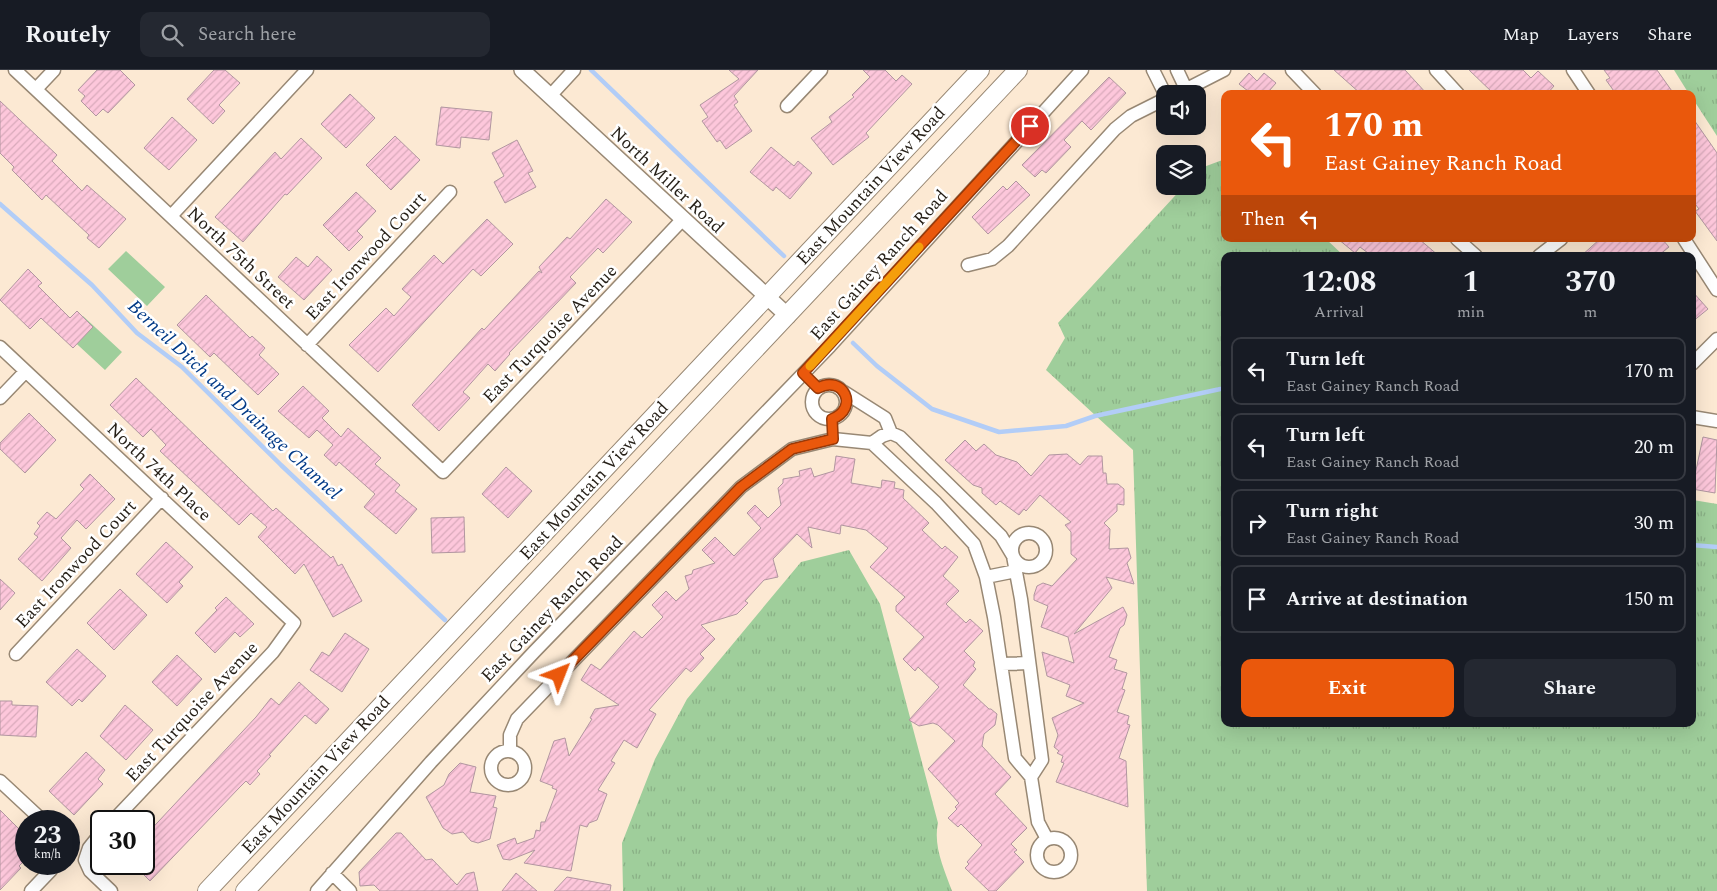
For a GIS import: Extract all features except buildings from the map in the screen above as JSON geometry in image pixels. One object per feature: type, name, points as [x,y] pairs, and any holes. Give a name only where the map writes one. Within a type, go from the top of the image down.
[{"type":"main road","name":"East Mountain View Road","points":[[207,891],[980,70]]},
{"type":"main road","name":"East Mountain View Road","points":[[246,891],[1018,70]]},
{"type":"street","name":"North 75th Street","points":[[15,70],[443,472]]},
{"type":"street","points":[[36,89],[54,70]]},
{"type":"street","points":[[171,216],[307,70]]},
{"type":"street","name":"North Miller Road","points":[[522,70],[788,316]]},
{"type":"street","points":[[550,96],[574,70]]},
{"type":"street","points":[[787,106],[821,70]]},
{"type":"street","name":"East Gainey Ranch Road","points":[[317,891],[431,762],[534,652],[803,373],[1082,70]]},
{"type":"street","points":[[1152,70],[1160,85]]},
{"type":"street","points":[[1177,70],[1180,85]]},
{"type":"street","points":[[1195,85],[1224,70]]},
{"type":"street","points":[[1292,70],[1311,90]]},
{"type":"street","points":[[1436,70],[1454,90]]},
{"type":"street","points":[[1573,70],[1586,90]]},
{"type":"street","points":[[968,265],[992,259],[1008,246],[1115,129],[1131,116],[1156,104]]},
{"type":"street","name":"East Ironwood Court","points":[[307,345],[450,192]]},
{"type":"street","name":"East Turquoise Avenue","points":[[443,472],[682,220]]},
{"type":"street","points":[[1460,242],[1472,252]]},
{"type":"street","points":[[1544,252],[1557,242]]},
{"type":"street","points":[[1696,258],[1717,290]]},
{"type":"street","points":[[1696,360],[1717,339]]},
{"type":"street","name":"North 74th Place","points":[[0,347],[294,623]]},
{"type":"street","points":[[0,398],[25,372]]},
{"type":"street","points":[[803,373],[818,388]]},
{"type":"street","points":[[844,392],[847,403],[845,408],[842,413],[832,419],[821,417],[814,409],[812,398],[818,388],[829,384],[840,388],[885,418],[891,433]]},
{"type":"street","points":[[1696,418],[1717,421]]},
{"type":"street","points":[[832,419],[833,439]]},
{"type":"street","points":[[872,443],[882,436],[891,433],[900,437],[1001,536],[1013,556],[1042,760],[1032,778]]},
{"type":"street","points":[[510,750],[510,735],[518,719],[741,487],[792,449],[833,439],[872,443],[933,500],[974,544],[986,577],[1002,664],[1015,758],[1032,778],[1038,822],[1047,839]]},
{"type":"street","points":[[933,500],[947,483]]},
{"type":"street","name":"East Ironwood Court","points":[[16,654],[162,498]]},
{"type":"street","points":[[986,577],[1016,571]]},
{"type":"street","name":"East Turquoise Avenue","points":[[123,810],[273,652],[294,623]]},
{"type":"street","points":[[1002,664],[1029,663]]},
{"type":"street","points":[[0,781],[31,810]]},
{"type":"street","points":[[90,847],[85,860],[90,871]]},
{"type":"street","points":[[332,873],[350,891]]},
{"type":"street","points":[[31,891],[46,875]]},
{"type":"street","points":[[94,875],[112,891]]},
{"type":"green space","points":[[1674,70],[1717,70],[1717,136],[1696,104],[1696,90],[1686,90]]},
{"type":"green space","points":[[1221,160],[1221,242],[1329,242],[1340,252],[1221,252],[1221,727],[1696,727],[1696,500],[1717,504],[1717,891],[1147,891],[1133,450],[1046,370],[1065,338],[1058,323],[1176,195],[1206,195],[1206,166]]},
{"type":"green space","points":[[126,251],[165,287],[147,306],[108,269]]},
{"type":"green space","points":[[83,316],[122,352],[105,370],[66,334]]},
{"type":"green space","points":[[849,550],[880,604],[938,823],[937,840],[940,857],[952,891],[623,891],[622,843],[655,759],[687,699],[801,562]]},
{"type":"waterway","points":[[591,70],[784,256]]},
{"type":"waterway","name":"Berneil Ditch and Drainage Channel","points":[[0,204],[92,285],[137,333],[182,367],[281,465],[445,620]]},
{"type":"waterway","points":[[853,343],[877,366],[932,409],[999,432],[1066,426],[1095,416],[1221,389]]},
{"type":"waterway","points":[[1696,545],[1717,547]]},
{"type":"slow traffic","points":[[810,366],[919,247]]},
{"type":"route","points":[[559,675],[741,487],[792,449],[833,439],[832,419],[838,417],[845,408],[847,403],[844,392],[835,385],[829,384],[818,388],[803,373],[830,346],[1030,126]]}]
